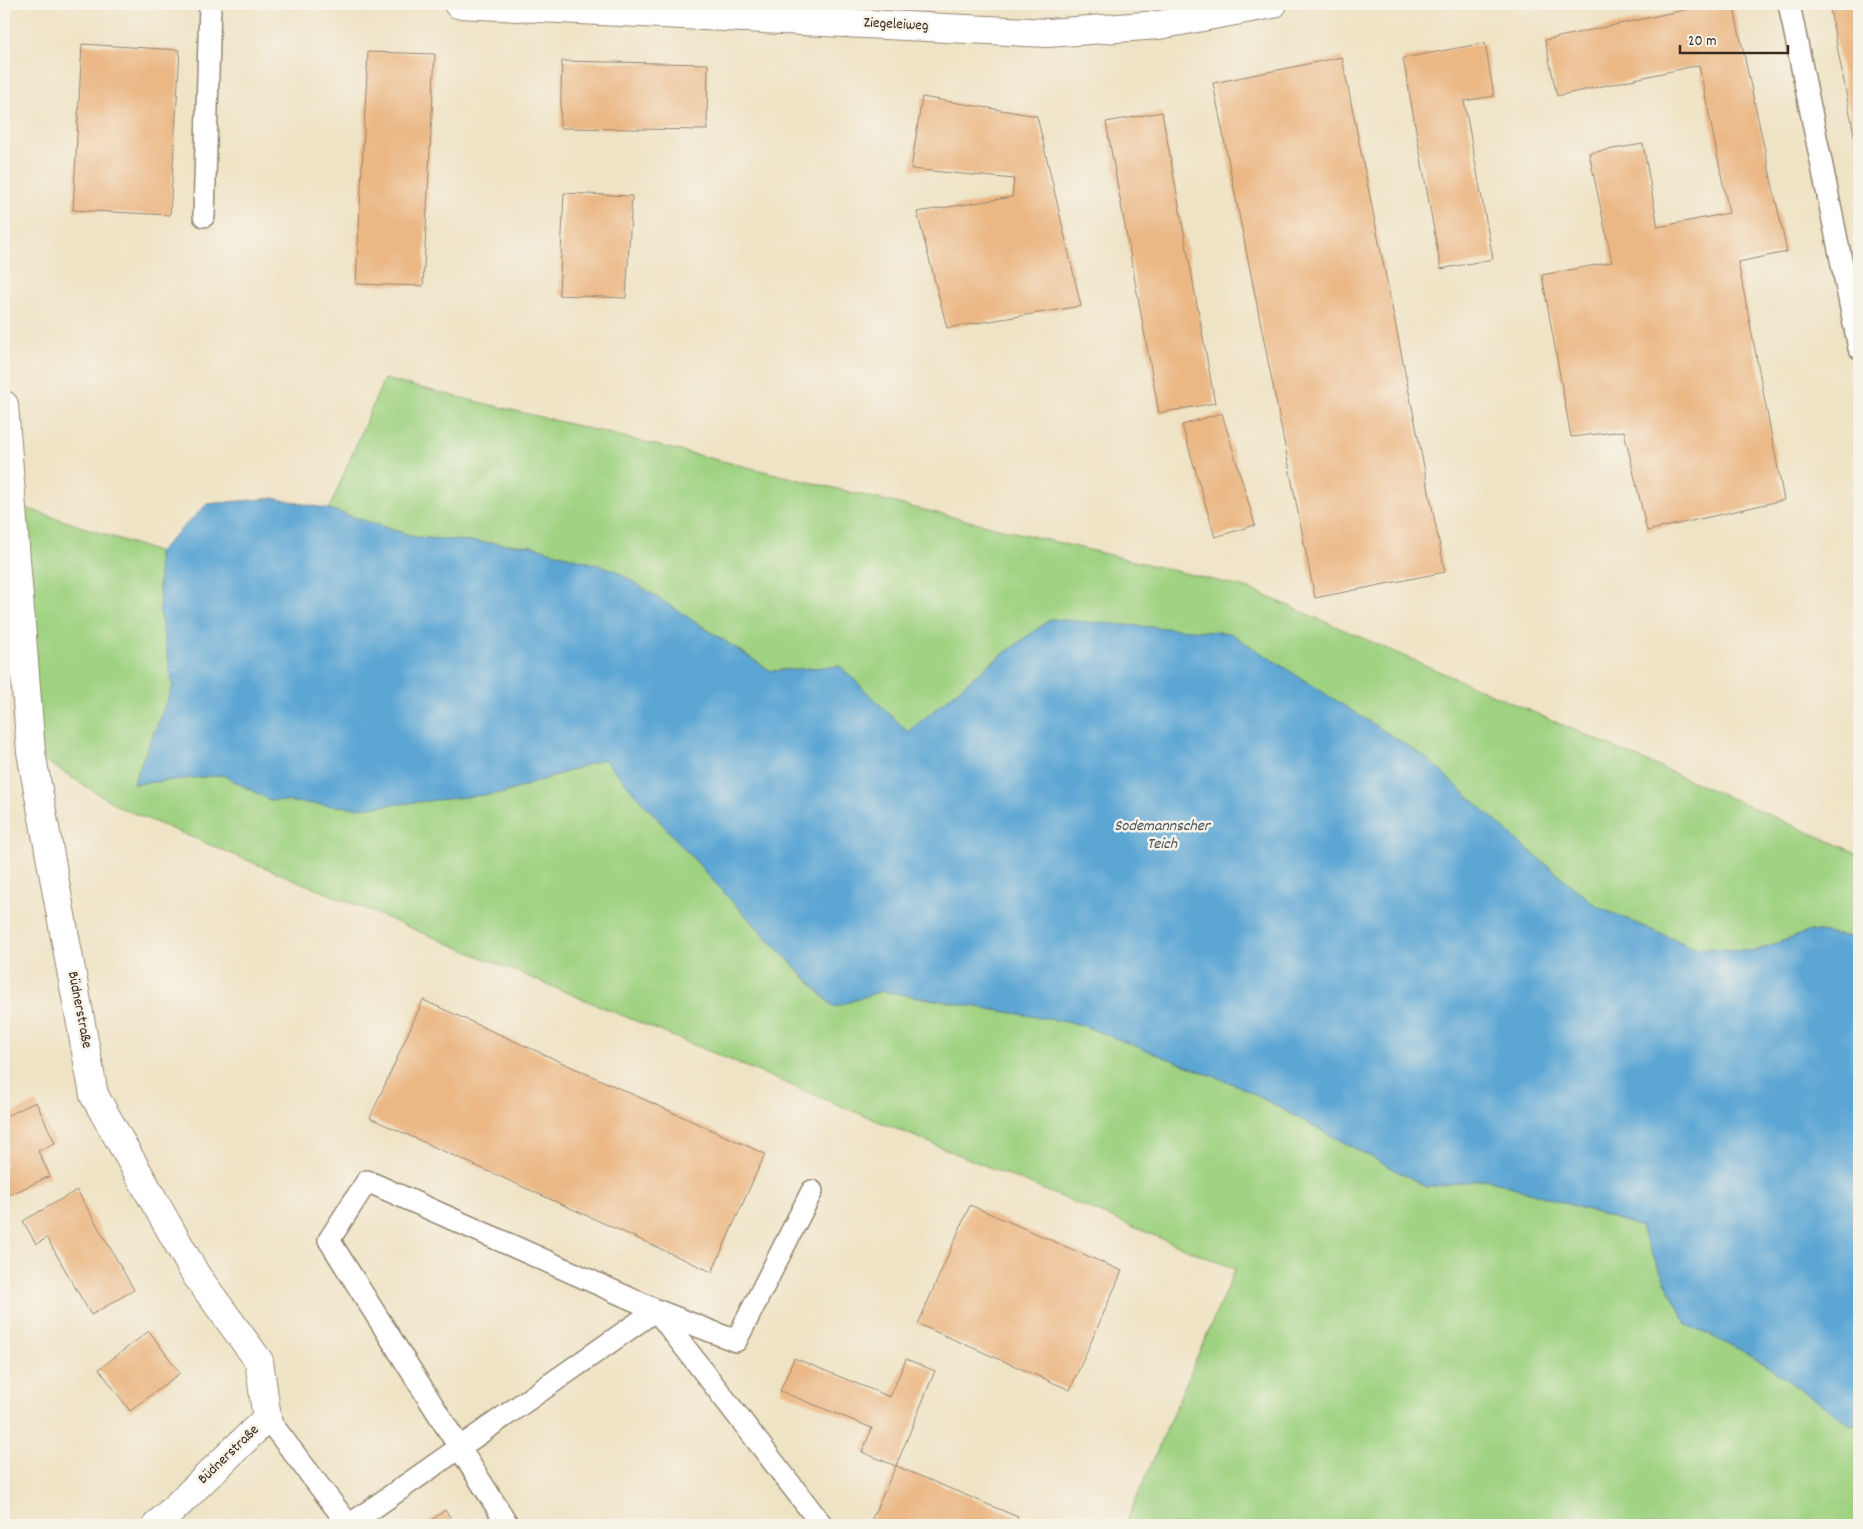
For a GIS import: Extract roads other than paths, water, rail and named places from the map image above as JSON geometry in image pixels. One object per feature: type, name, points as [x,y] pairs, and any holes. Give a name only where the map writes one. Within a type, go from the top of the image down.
[{"type":"street","name":"Ziegeleiweg","points":[[458,4],[1048,33],[1159,25],[1272,4]]},
{"type":"street","name":"Büdnerstraße","points":[[4,405],[31,752],[94,1095],[196,1275],[259,1362],[267,1418],[157,1525]]},
{"type":"lane","points":[[204,216],[210,4]]},
{"type":"lane","points":[[1790,4],[1859,348]]},
{"type":"lane","points":[[508,1525],[329,1240],[366,1182],[656,1310],[736,1342],[812,1190]]},
{"type":"lane","points":[[267,1418],[349,1525],[656,1310]]},
{"type":"lane","points":[[656,1310],[822,1525]]},
{"type":"water","name":"Sodemannscher Teich","points":[[273,498],[329,509],[415,537],[532,546],[615,570],[771,671],[840,666],[908,732],[987,666],[1051,619],[1230,633],[1425,757],[1520,843],[1598,907],[1692,947],[1755,951],[1810,931],[1859,938],[1859,1423],[1851,1425],[1751,1355],[1686,1324],[1639,1226],[1487,1179],[1427,1187],[1239,1086],[1079,1024],[882,991],[834,1007],[727,896],[604,759],[504,793],[360,808],[270,800],[223,775],[133,784],[173,686],[160,613],[158,552],[207,504]]}]
